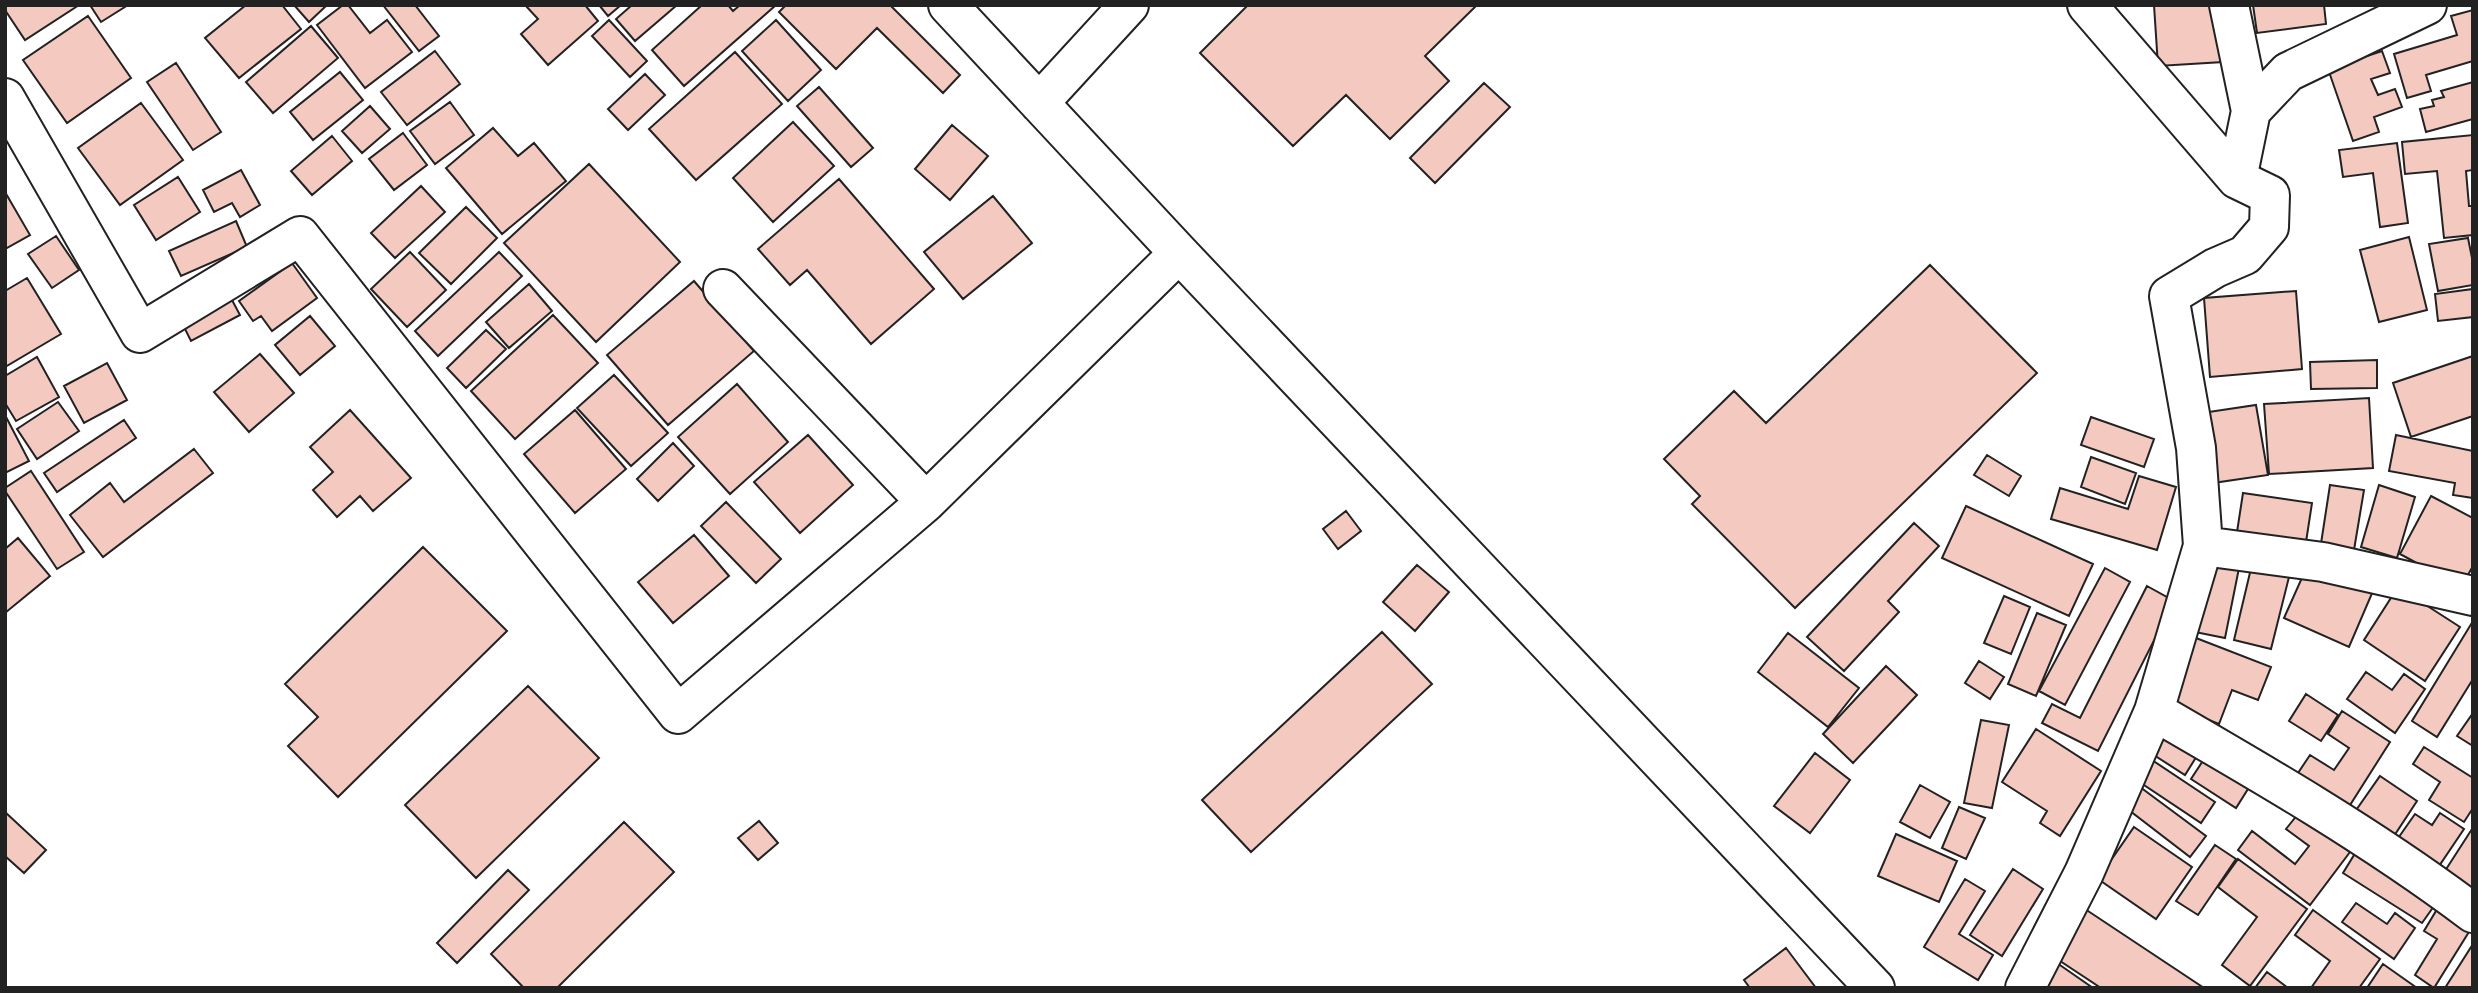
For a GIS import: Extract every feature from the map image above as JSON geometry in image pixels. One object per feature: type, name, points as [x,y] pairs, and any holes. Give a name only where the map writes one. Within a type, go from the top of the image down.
[{"type":"street","points":[[948,5],[1179,254],[1875,988]]},
{"type":"street","points":[[1039,103],[1129,5]]},
{"type":"street","points":[[2025,988],[2084,873],[2154,711],[2203,546],[2196,448],[2169,296],[2216,268],[2245,256],[2269,227],[2270,195],[2237,179],[2087,5]]},
{"type":"street","points":[[2229,5],[2251,111],[2237,179]]},
{"type":"street","points":[[2251,111],[2288,72],[2427,5]]},
{"type":"street","points":[[5,97],[140,333],[300,236],[678,714],[926,502],[1179,254]]},
{"type":"street","points":[[723,289],[926,502]]},
{"type":"street","points":[[2203,546],[2323,562],[2473,596]]},
{"type":"street","points":[[2154,711],[2292,790],[2473,912]]},
{"type":"building","points":[[5,5],[79,5],[25,40],[5,10]]},
{"type":"building","points":[[90,5],[128,5],[101,22]]},
{"type":"building","points":[[246,5],[282,5],[301,29],[239,78],[205,38]]},
{"type":"building","points":[[294,5],[327,5],[309,22]]},
{"type":"building","points":[[343,5],[348,5],[370,33],[387,20],[412,52],[365,88],[317,25]]},
{"type":"building","points":[[383,5],[415,5],[439,36],[419,51]]},
{"type":"building","points":[[525,5],[585,5],[598,21],[548,65],[521,34],[538,19]]},
{"type":"building","points":[[599,5],[621,5],[608,16]]},
{"type":"building","points":[[632,5],[677,5],[635,41],[616,19]]},
{"type":"building","points":[[702,5],[728,5],[733,11],[740,5],[776,5],[684,86],[652,50]]},
{"type":"building","points":[[786,5],[890,5],[960,75],[943,93],[877,28],[836,69],[779,12]]},
{"type":"building","points":[[1248,5],[1477,5],[1425,56],[1449,81],[1390,139],[1346,95],[1293,146],[1200,53]]},
{"type":"building","points":[[2154,5],[2219,5],[2223,62],[2158,66]]},
{"type":"building","points":[[2253,5],[2324,5],[2326,24],[2257,33]]},
{"type":"building","points":[[2473,10],[2473,61],[2426,75],[2431,91],[2407,98],[2394,54],[2457,35],[2451,16]]},
{"type":"building","points":[[88,16],[131,78],[67,123],[23,60]]},
{"type":"building","points":[[609,20],[647,61],[630,77],[592,36]]},
{"type":"building","points":[[776,20],[821,70],[788,101],[742,51]]},
{"type":"building","points":[[311,26],[338,58],[273,113],[246,82]]},
{"type":"building","points":[[435,51],[460,84],[407,125],[381,92]]},
{"type":"building","points":[[2382,51],[2390,73],[2371,79],[2378,95],[2395,89],[2402,107],[2374,117],[2379,132],[2353,141],[2328,69]]},
{"type":"building","points":[[735,52],[782,104],[696,180],[649,129]]},
{"type":"building","points":[[176,63],[221,132],[193,150],[147,82]]},
{"type":"building","points":[[340,72],[363,100],[313,140],[290,112]]},
{"type":"building","points":[[645,74],[665,95],[628,130],[608,109]]},
{"type":"building","points":[[2473,82],[2473,119],[2426,132],[2420,109],[2434,106],[2432,100],[2444,97],[2441,91]]},
{"type":"building","points":[[1484,83],[1510,107],[1435,183],[1410,158]]},
{"type":"building","points":[[819,87],[873,148],[851,167],[797,106]]},
{"type":"building","points":[[450,102],[474,135],[435,164],[410,131]]},
{"type":"building","points":[[141,103],[183,160],[120,205],[78,148]]},
{"type":"building","points":[[370,106],[390,129],[362,153],[342,131]]},
{"type":"building","points":[[793,122],[834,166],[773,222],[733,178]]},
{"type":"building","points":[[952,125],[988,156],[950,200],[915,169]]},
{"type":"building","points":[[493,128],[518,156],[534,143],[566,181],[502,234],[446,168]]},
{"type":"building","points":[[403,133],[427,165],[394,190],[369,159]]},
{"type":"building","points":[[2473,135],[2473,170],[2466,171],[2469,206],[2473,206],[2473,235],[2444,238],[2437,171],[2405,174],[2402,142]]},
{"type":"building","points":[[332,136],[352,161],[312,195],[291,171]]},
{"type":"building","points":[[2397,143],[2408,223],[2380,227],[2373,173],[2343,177],[2339,150]]},
{"type":"building","points":[[589,164],[680,262],[596,342],[504,243]]},
{"type":"building","points":[[241,170],[260,205],[240,217],[232,203],[214,212],[203,190]]},
{"type":"building","points":[[178,177],[200,212],[156,240],[134,205]]},
{"type":"building","points":[[839,179],[934,289],[871,344],[807,270],[790,285],[758,249]]},
{"type":"building","points":[[421,186],[445,212],[395,258],[371,233]]},
{"type":"building","points":[[5,192],[30,235],[5,249]]},
{"type":"building","points":[[993,196],[1032,243],[963,299],[924,252]]},
{"type":"building","points":[[466,207],[497,238],[451,284],[419,253]]},
{"type":"building","points":[[236,221],[247,247],[181,276],[169,251]]},
{"type":"building","points":[[56,236],[79,270],[52,288],[28,254]]},
{"type":"building","points":[[2409,237],[2427,310],[2379,322],[2360,250]]},
{"type":"building","points":[[2468,238],[2473,263],[2473,285],[2438,291],[2429,244]]},
{"type":"building","points":[[410,252],[446,290],[407,327],[371,289]]},
{"type":"building","points":[[499,252],[522,276],[438,356],[415,331]]},
{"type":"building","points":[[292,263],[317,298],[272,331],[261,316],[253,321],[239,301]]},
{"type":"building","points":[[1930,265],[2037,373],[1795,608],[1692,504],[1700,496],[1664,459],[1734,391],[1766,423]]},
{"type":"building","points":[[27,278],[61,334],[5,367],[5,291]]},
{"type":"building","points":[[694,281],[754,351],[668,425],[607,355]]},
{"type":"building","points":[[529,284],[552,311],[509,348],[486,322]]},
{"type":"building","points":[[2473,289],[2473,317],[2438,321],[2435,294]]},
{"type":"building","points":[[2296,291],[2302,369],[2210,377],[2204,298]]},
{"type":"building","points":[[232,300],[240,315],[191,341],[183,325]]},
{"type":"building","points":[[553,315],[598,363],[515,439],[471,391]]},
{"type":"building","points":[[310,316],[335,346],[300,375],[275,345]]},
{"type":"building","points":[[486,330],[506,349],[466,388],[447,368]]},
{"type":"building","points":[[260,354],[294,393],[249,432],[214,392]]},
{"type":"building","points":[[2473,356],[2473,416],[2411,437],[2393,383]]},
{"type":"building","points":[[37,357],[59,397],[16,421],[5,403],[5,376]]},
{"type":"building","points":[[2377,360],[2377,388],[2311,389],[2310,362]]},
{"type":"building","points":[[107,363],[127,400],[84,423],[64,386]]},
{"type":"building","points":[[614,375],[668,433],[631,466],[577,408]]},
{"type":"building","points":[[737,384],[788,442],[730,494],[678,437]]},
{"type":"building","points":[[2369,398],[2373,468],[2269,474],[2264,404]]},
{"type":"building","points":[[58,402],[79,431],[37,459],[17,429]]},
{"type":"building","points":[[2256,405],[2268,475],[2206,484],[2195,414]]},
{"type":"building","points":[[350,410],[411,478],[373,511],[360,496],[337,517],[313,490],[333,472],[310,447]]},
{"type":"building","points":[[575,410],[626,469],[575,513],[524,454]]},
{"type":"building","points":[[5,415],[29,461],[5,473]]},
{"type":"building","points":[[2091,417],[2154,439],[2144,467],[2081,445]]},
{"type":"building","points":[[124,420],[136,438],[57,492],[44,473]]},
{"type":"building","points":[[808,435],[853,485],[800,533],[754,482]]},
{"type":"building","points":[[2396,435],[2473,451],[2473,498],[2453,495],[2455,483],[2389,471]]},
{"type":"building","points":[[673,443],[694,466],[658,501],[637,479]]},
{"type":"building","points":[[194,449],[213,473],[103,557],[70,515],[110,483],[124,502]]},
{"type":"building","points":[[1987,455],[2021,476],[2009,496],[1974,475]]},
{"type":"building","points":[[2091,457],[2136,473],[2125,504],[2081,487]]},
{"type":"building","points":[[31,471],[84,552],[57,569],[5,491],[5,488]]},
{"type":"building","points":[[2139,476],[2176,487],[2157,550],[2051,519],[2060,488],[2128,509]]},
{"type":"building","points":[[2330,485],[2364,490],[2353,556],[2320,550]]},
{"type":"building","points":[[2379,485],[2415,497],[2397,558],[2361,547]]},
{"type":"building","points":[[2243,493],[2312,503],[2306,542],[2237,532]]},
{"type":"building","points":[[2431,496],[2473,518],[2473,566],[2461,587],[2400,554]]},
{"type":"building","points":[[726,502],[781,559],[756,583],[701,526]]},
{"type":"building","points":[[1966,506],[2093,564],[2069,616],[1942,558]]},
{"type":"building","points":[[1346,511],[1361,531],[1338,549],[1323,529]]},
{"type":"building","points":[[1914,523],[1939,546],[1888,601],[1899,612],[1844,671],[1807,637]]},
{"type":"building","points":[[694,535],[729,576],[673,623],[638,582]]},
{"type":"building","points":[[18,538],[50,576],[5,613],[5,549]]},
{"type":"building","points":[[423,547],[507,631],[338,797],[288,746],[318,717],[285,684]]},
{"type":"building","points":[[2206,551],[2241,558],[2225,638],[2190,631]]},
{"type":"building","points":[[2253,560],[2291,569],[2271,649],[2234,640]]},
{"type":"building","points":[[2309,562],[2373,591],[2349,647],[2284,618]]},
{"type":"building","points":[[1417,565],[1449,592],[1415,631],[1383,602]]},
{"type":"building","points":[[2105,568],[2130,582],[2065,705],[2039,691]]},
{"type":"building","points":[[2147,586],[2174,601],[2098,751],[2042,723],[2052,704],[2080,718]]},
{"type":"building","points":[[2398,587],[2460,627],[2425,681],[2364,640]]},
{"type":"building","points":[[2004,596],[2030,607],[2011,654],[1984,643]]},
{"type":"building","points":[[2037,613],[2066,625],[2036,696],[2008,684]]},
{"type":"building","points":[[2473,621],[2473,679],[2437,737],[2412,721]]},
{"type":"building","points":[[1382,632],[1432,684],[1251,852],[1202,800]]},
{"type":"building","points":[[1788,633],[1859,688],[1828,727],[1758,672]]},
{"type":"building","points":[[2196,638],[2271,667],[2258,700],[2232,690],[2219,724],[2170,705]]},
{"type":"building","points":[[1979,661],[2004,677],[1990,699],[1965,683]]},
{"type":"building","points":[[1886,666],[1917,695],[1853,763],[1823,734]]},
{"type":"building","points":[[2366,672],[2392,690],[2404,674],[2425,689],[2395,733],[2347,699]]},
{"type":"building","points":[[528,686],[599,758],[476,878],[405,805]]},
{"type":"building","points":[[2306,694],[2338,715],[2321,741],[2289,721]]},
{"type":"building","points":[[2342,711],[2390,742],[2345,813],[2294,779],[2310,755],[2334,770],[2349,748],[2328,734]]},
{"type":"building","points":[[2473,713],[2473,746],[2457,736]]},
{"type":"building","points":[[1981,720],[2009,725],[1992,808],[1964,803]]},
{"type":"building","points":[[2161,726],[2200,751],[2185,775],[2146,750]]},
{"type":"building","points":[[2036,729],[2101,771],[2060,836],[2040,823],[2047,811],[2002,782]]},
{"type":"building","points":[[2424,747],[2473,778],[2473,808],[2464,822],[2429,800],[2440,782],[2413,764]]},
{"type":"building","points":[[1815,753],[1850,780],[1810,833],[1774,806]]},
{"type":"building","points":[[2208,753],[2253,781],[2236,808],[2191,779]]},
{"type":"building","points":[[2146,756],[2215,802],[2201,823],[2132,777]]},
{"type":"building","points":[[2380,776],[2417,801],[2390,842],[2352,816]]},
{"type":"building","points":[[2136,784],[2206,836],[2190,857],[2121,804]]},
{"type":"building","points":[[1920,785],[1950,802],[1930,838],[1900,822]]},
{"type":"building","points":[[1959,807],[1985,818],[1966,859],[1942,848]]},
{"type":"building","points":[[5,812],[46,850],[24,873],[5,856]]},
{"type":"building","points":[[2440,813],[2464,829],[2435,872],[2394,844],[2415,814],[2432,825]]},
{"type":"building","points":[[2298,814],[2350,852],[2310,905],[2238,850],[2252,831],[2295,864],[2309,846],[2286,829]]},
{"type":"building","points":[[759,821],[778,843],[758,860],[738,838]]},
{"type":"building","points":[[624,822],[674,872],[557,988],[524,988],[491,954]]},
{"type":"building","points":[[2134,827],[2192,867],[2156,919],[2098,879]]},
{"type":"building","points":[[2473,830],[2473,894],[2443,874]]},
{"type":"building","points":[[1896,834],[1957,861],[1939,902],[1878,876]]},
{"type":"building","points":[[2215,845],[2236,859],[2198,915],[2176,901]]},
{"type":"building","points":[[2359,847],[2439,899],[2422,923],[2343,873]]},
{"type":"building","points":[[2238,859],[2307,909],[2250,986],[2222,965],[2257,917],[2218,887]]},
{"type":"building","points":[[2013,869],[2043,889],[2002,956],[1970,935]]},
{"type":"building","points":[[508,870],[529,890],[457,963],[437,943]]},
{"type":"building","points":[[1965,879],[1985,891],[1959,934],[1993,955],[1978,980],[1924,947]]},
{"type":"building","points":[[2356,903],[2387,924],[2395,913],[2415,928],[2394,959],[2342,922]]},
{"type":"building","points":[[2439,906],[2472,927],[2434,988],[2415,975],[2437,939],[2424,931]]},
{"type":"building","points":[[2082,907],[2204,988],[2101,988],[2051,955]]},
{"type":"building","points":[[2313,910],[2380,959],[2359,988],[2311,988],[2330,961],[2295,935]]},
{"type":"building","points":[[2473,944],[2473,988],[2445,988]]},
{"type":"building","points":[[1786,948],[1816,988],[1750,988],[1744,980]]},
{"type":"building","points":[[2057,963],[2093,988],[2041,988]]},
{"type":"building","points":[[2383,964],[2417,988],[2367,988]]},
{"type":"building","points":[[2267,972],[2288,988],[2255,988]]}]
